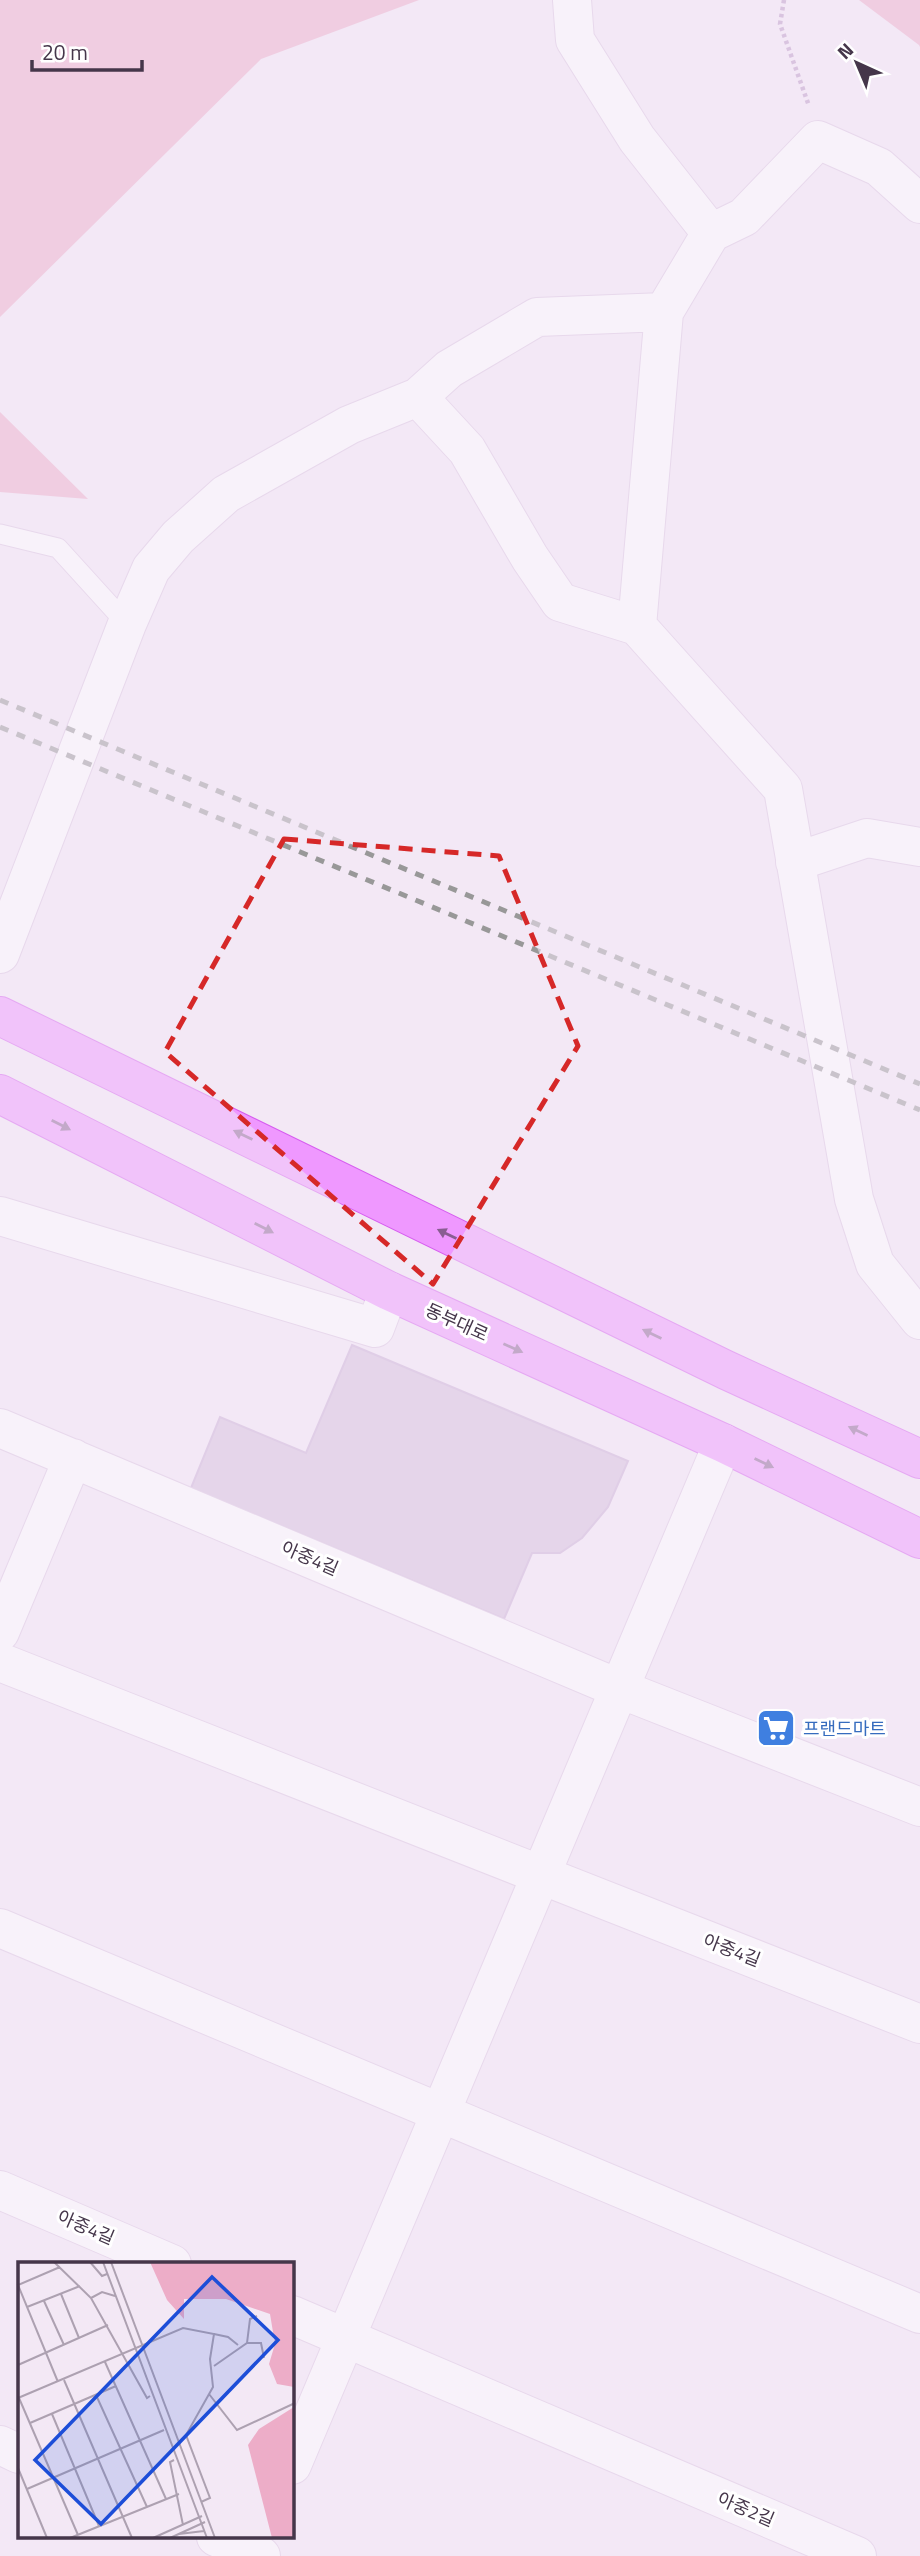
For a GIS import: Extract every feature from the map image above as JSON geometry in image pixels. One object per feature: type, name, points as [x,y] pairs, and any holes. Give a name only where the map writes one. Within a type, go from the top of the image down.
[{"type":"main road","points":[[0,1016],[726,1370],[920,1459]]},
{"type":"main road","name":"동부대로","points":[[0,1094],[389,1292],[723,1443],[920,1539]]},
{"type":"street","points":[[572,0],[575,40],[637,139],[711,233]]},
{"type":"street","points":[[637,626],[664,312],[711,233],[744,218],[818,140],[879,167],[920,204]]},
{"type":"street","points":[[0,954],[127,624],[151,569],[178,537],[226,494],[349,425],[418,397],[449,369],[537,317],[664,312]]},
{"type":"street","points":[[418,397],[467,450],[530,558],[560,601],[637,626],[783,789],[854,1199],[875,1265],[920,1320]]},
{"type":"street","points":[[795,862],[867,838],[920,847]]},
{"type":"street","points":[[0,1216],[374,1328],[389,1292]]},
{"type":"street","name":"아중4길","points":[[0,1428],[620,1689],[920,1807]]},
{"type":"street","points":[[294,2460],[723,1443]]},
{"type":"street","points":[[0,1632],[73,1458]]},
{"type":"street","name":"아중4길","points":[[0,1662],[920,2024]]},
{"type":"street","points":[[0,1928],[920,2314]]},
{"type":"street","name":"아중4길","points":[[0,2190],[167,2262]]},
{"type":"street","points":[[294,2316],[346,2338]]},
{"type":"street","name":"아중2길","points":[[346,2338],[857,2556]]},
{"type":"street","points":[[0,2445],[18,2454]]},
{"type":"street","points":[[219,2538],[258,2551]]},
{"type":"lane","points":[[0,534],[58,548],[127,624]]},
{"type":"path","points":[[784,0],[780,24],[806,92],[818,140]]},
{"type":"highlighted area","points":[[284,839],[499,856],[578,1046],[433,1284],[165,1052]]},
{"type":"shaded area","points":[[0,0],[419,0],[261,59],[0,317]]},
{"type":"shaded area","points":[[859,0],[920,0],[920,47],[919,45]]},
{"type":"shaded area","points":[[0,412],[88,499],[0,492]]},
{"type":"building","points":[[352,1345],[628,1461],[608,1507],[582,1538],[560,1553],[532,1553],[504,1619],[191,1488],[220,1417],[306,1453]]},
{"type":"railway","points":[[0,700],[920,1084]]},
{"type":"railway","points":[[0,727],[920,1110]]},
{"type":"place","name":"프랜드마트","points":[[776,1728]]}]
